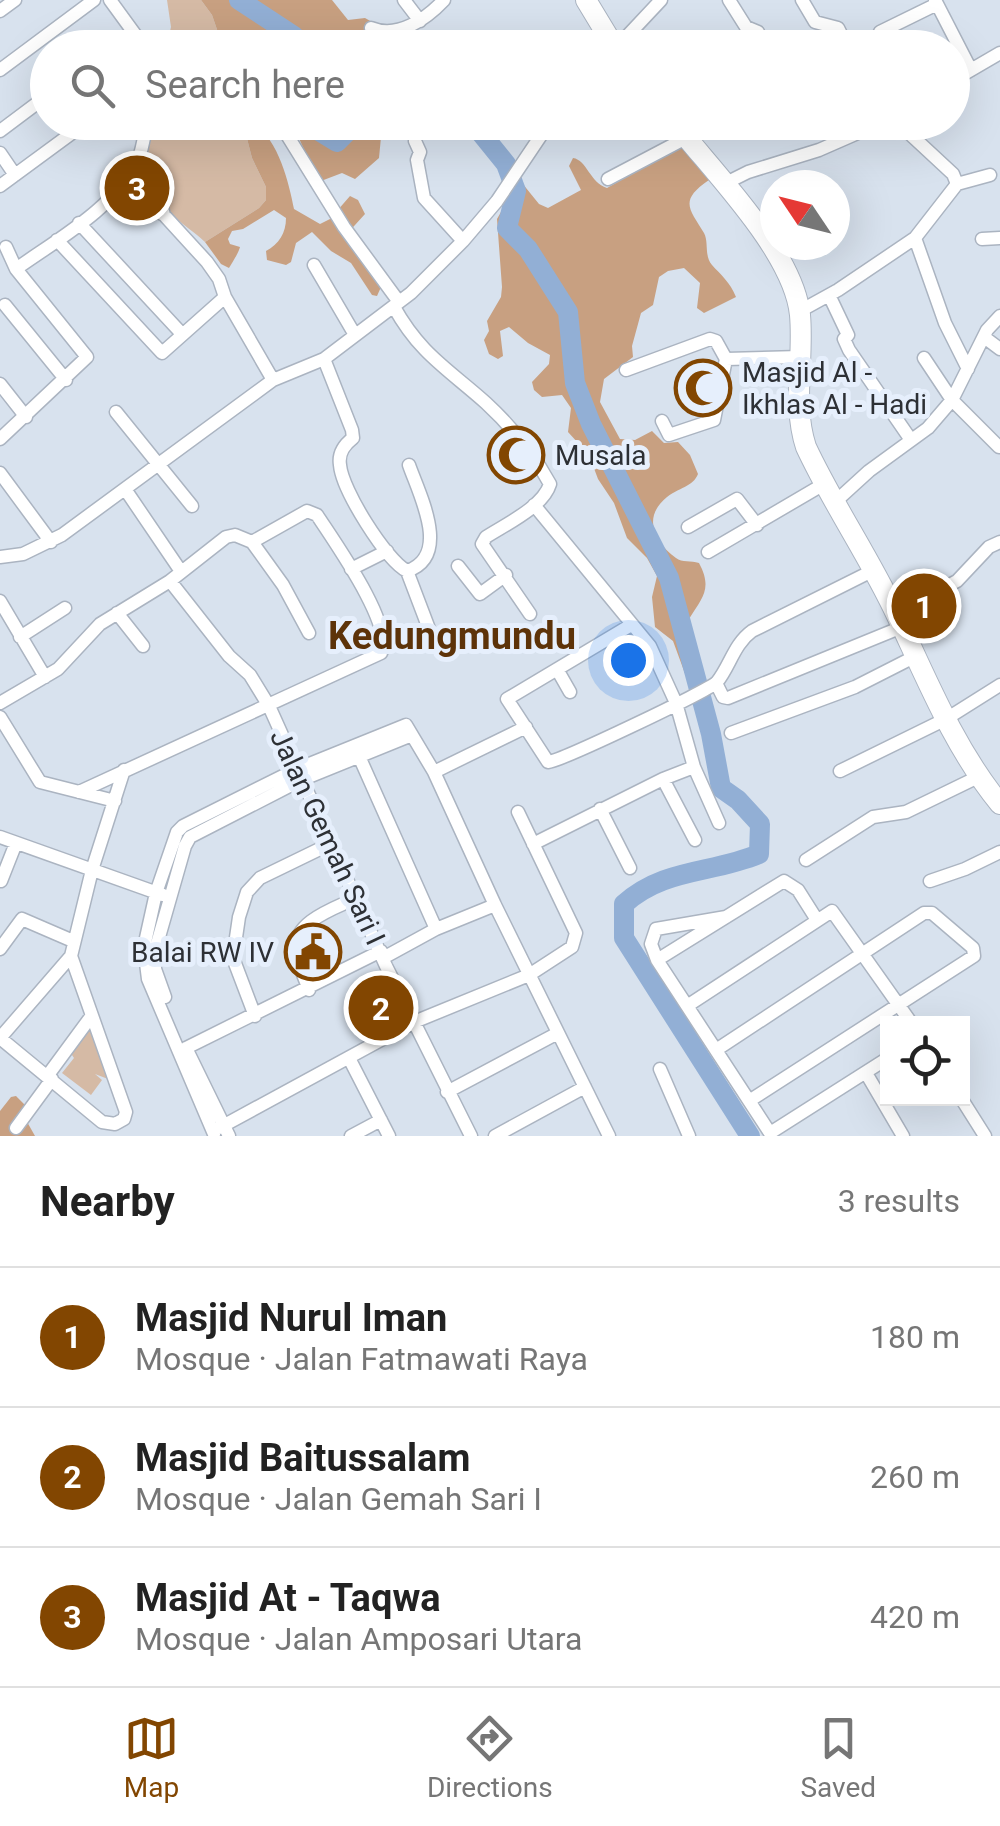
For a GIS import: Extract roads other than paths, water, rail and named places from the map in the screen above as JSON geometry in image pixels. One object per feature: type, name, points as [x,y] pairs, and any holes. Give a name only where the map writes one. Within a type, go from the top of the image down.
[{"type":"main road","points":[[586,0],[605,30]]},
{"type":"main road","points":[[689,140],[728,182],[795,294],[800,311],[801,433],[946,719],[992,790]]},
{"type":"street","points":[[0,11],[15,0]]},
{"type":"street","points":[[54,30],[94,0]]},
{"type":"street","points":[[110,0],[131,30]]},
{"type":"street","points":[[404,0],[420,22]]},
{"type":"street","points":[[398,30],[420,22],[444,0]]},
{"type":"street","points":[[633,30],[661,0]]},
{"type":"street","points":[[729,0],[746,27],[753,30]]},
{"type":"street","points":[[802,0],[815,22],[839,30]]},
{"type":"street","points":[[884,30],[936,2],[950,30]]},
{"type":"street","points":[[371,28],[382,30]]},
{"type":"street","points":[[0,70],[30,48]]},
{"type":"street","points":[[971,70],[1000,53]]},
{"type":"street","points":[[0,131],[30,108]]},
{"type":"street","points":[[0,186],[62,140]]},
{"type":"street","points":[[16,269],[79,224],[119,188],[139,158],[144,140]]},
{"type":"street","points":[[290,140],[396,304],[418,345],[522,440],[550,484],[534,504],[482,542],[530,614]]},
{"type":"street","points":[[0,557],[23,554],[50,542],[273,380],[324,359],[396,304],[464,241],[538,140]]},
{"type":"street","points":[[608,179],[665,140]]},
{"type":"street","points":[[728,182],[842,140]]},
{"type":"street","points":[[916,140],[953,174],[957,184]]},
{"type":"street","points":[[415,141],[420,152],[417,160],[424,198],[464,241]]},
{"type":"street","points":[[0,154],[15,175]]},
{"type":"street","points":[[139,158],[156,188],[164,215]]},
{"type":"street","points":[[800,311],[916,238],[957,184],[990,175]]},
{"type":"street","points":[[119,188],[164,215],[207,262],[273,380]]},
{"type":"street","points":[[79,224],[182,334]]},
{"type":"street","points":[[916,238],[945,323],[968,369]]},
{"type":"street","points":[[982,239],[1000,240]]},
{"type":"street","points":[[57,240],[159,351],[165,350],[225,297]]},
{"type":"street","points":[[0,439],[87,358],[16,269],[6,247]]},
{"type":"street","points":[[314,265],[356,335]]},
{"type":"street","points":[[830,295],[848,335],[844,339],[849,350],[911,440]]},
{"type":"street","points":[[5,305],[66,380]]},
{"type":"street","points":[[836,502],[928,428],[952,400],[984,336],[999,318]]},
{"type":"street","points":[[984,336],[1000,349]]},
{"type":"street","points":[[626,370],[710,339],[716,341],[726,359],[714,420],[669,435],[662,421]]},
{"type":"street","points":[[726,359],[800,357]]},
{"type":"street","points":[[924,358],[952,400],[999,447]]},
{"type":"street","points":[[324,359],[352,430],[353,438],[340,458],[343,480],[387,551],[399,567],[408,571],[434,642]]},
{"type":"street","points":[[0,384],[26,416]]},
{"type":"street","points":[[116,412],[192,506]]},
{"type":"street","points":[[502,454],[522,440]]},
{"type":"street","points":[[408,571],[424,561],[430,548],[428,516],[409,465]]},
{"type":"street","points":[[0,472],[50,542]]},
{"type":"street","points":[[708,552],[824,484]]},
{"type":"street","points":[[125,489],[180,570]]},
{"type":"street","points":[[688,527],[737,499],[757,525]]},
{"type":"street","points":[[534,504],[650,646],[679,701],[694,766],[719,823]]},
{"type":"street","points":[[79,792],[382,651],[384,639],[362,587],[317,515],[307,512],[252,542]]},
{"type":"street","points":[[0,703],[64,666],[91,633],[170,581],[229,535],[252,542],[284,585],[310,632]]},
{"type":"street","points":[[713,684],[728,698],[899,620],[957,580],[1000,542]]},
{"type":"street","points":[[351,569],[387,551]]},
{"type":"street","points":[[458,566],[480,594],[506,575]]},
{"type":"street","points":[[631,625],[508,699],[548,762],[713,684],[744,636],[872,571]]},
{"type":"street","name":"Jalan Gemah Sari I","points":[[170,581],[229,656],[248,673],[269,706],[330,844],[470,1136]]},
{"type":"street","points":[[0,601],[44,678]]},
{"type":"street","points":[[20,637],[65,608]]},
{"type":"street","points":[[117,613],[143,646]]},
{"type":"street","points":[[730,733],[855,686],[916,656]]},
{"type":"street","points":[[558,670],[570,692]]},
{"type":"street","points":[[840,771],[946,719],[1000,685]]},
{"type":"street","points":[[0,717],[36,779],[115,801]]},
{"type":"street","points":[[434,772],[526,728]]},
{"type":"street","points":[[409,730],[299,774],[179,829],[156,893],[144,947],[156,987],[219,1132],[414,1022],[528,974],[567,952],[576,939],[518,812]]},
{"type":"street","points":[[409,730],[434,772],[494,905],[609,1136]]},
{"type":"street","points":[[156,987],[155,950],[190,837],[299,774],[358,754],[409,730]]},
{"type":"street","points":[[358,754],[436,928]]},
{"type":"street","points":[[533,844],[694,766]]},
{"type":"street","points":[[0,949],[23,919],[72,949],[90,1018],[126,1112],[122,1120],[115,1124],[100,1121],[0,1038],[72,949],[124,770]]},
{"type":"street","points":[[663,779],[695,840]]},
{"type":"street","points":[[806,860],[873,817],[992,790]]},
{"type":"street","points":[[600,809],[630,868]]},
{"type":"street","points":[[0,838],[171,896]]},
{"type":"street","points":[[2,881],[16,843]]},
{"type":"street","points":[[255,1016],[233,958],[247,892],[260,878],[330,844]]},
{"type":"street","points":[[930,881],[965,870],[1000,852]]},
{"type":"street","points":[[657,960],[784,881],[798,890],[817,920]]},
{"type":"street","points":[[309,990],[296,950],[302,930],[316,918],[356,898]]},
{"type":"street","points":[[183,1050],[436,928],[494,905]]},
{"type":"street","points":[[688,1006],[832,911],[907,1016]]},
{"type":"street","points":[[716,1050],[928,912],[973,948],[974,956],[749,1101]]},
{"type":"street","points":[[726,916],[656,929],[651,944],[657,960],[771,1135],[880,1063]]},
{"type":"street","points":[[16,1128],[90,1018]]},
{"type":"street","points":[[448,1092],[558,1033]]},
{"type":"street","points":[[349,1058],[389,1136]]},
{"type":"street","points":[[660,1069],[689,1136]]},
{"type":"street","points":[[866,1073],[903,1136]]},
{"type":"street","points":[[495,1136],[585,1088]]},
{"type":"street","points":[[965,1106],[985,1136]]},
{"type":"street","points":[[352,1136],[381,1120]]},
{"type":"waterway","points":[[239,0],[285,30]]},
{"type":"waterway","points":[[334,140],[339,140]]},
{"type":"waterway","points":[[487,140],[506,164],[516,191],[507,228],[528,249],[568,312],[575,383],[591,424],[669,578],[711,734],[721,788],[760,824],[759,854],[655,884],[624,904],[624,938],[750,1136]]},
{"type":"place","name":"Masjid At - Taqwa","points":[[137,188]]},
{"type":"place","name":"Masjid Al - Ikhlas Al - Hadi","points":[[703,388]]},
{"type":"place","name":"Musala","points":[[516,455]]},
{"type":"place","name":"Masjid Nurul Iman","points":[[924,606]]},
{"type":"place","name":"Balai RW IV","points":[[313,952]]},
{"type":"place","name":"Masjid Baitussalam","points":[[381,1008]]},
{"type":"district","name":"Kedungmundu","points":[[452,636]]}]
